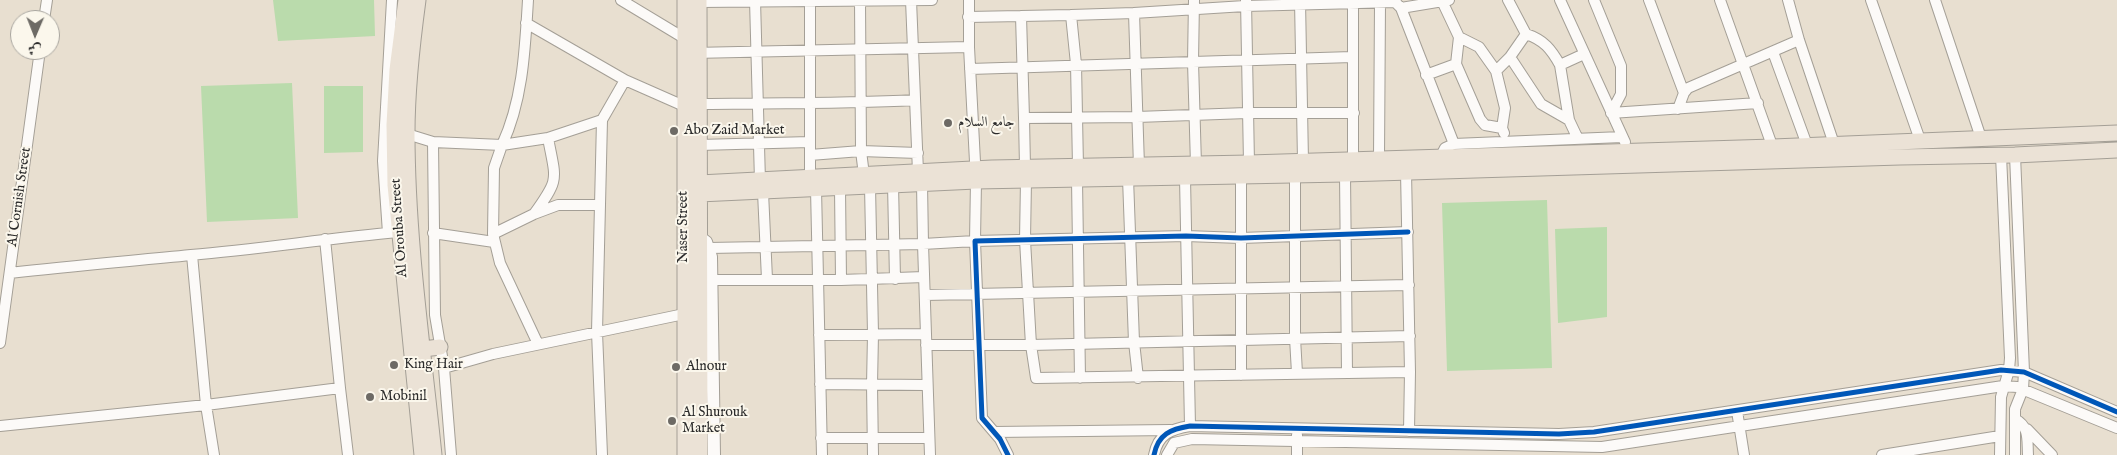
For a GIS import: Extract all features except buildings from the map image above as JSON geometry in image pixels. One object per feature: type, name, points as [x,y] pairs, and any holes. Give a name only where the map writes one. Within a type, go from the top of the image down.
[{"type":"main road","name":"Al Orouba Street","points":[[406,0],[397,70],[394,126],[395,185],[393,232],[408,265],[423,349],[434,455]]},
{"type":"main road","name":"Al Orouba Street","points":[[418,0],[408,97],[408,265],[422,455]]},
{"type":"main road","name":"Naser Street","points":[[692,53],[684,38],[694,1]]},
{"type":"main road","name":"Naser Street","points":[[694,1],[684,314],[692,408],[700,455]]},
{"type":"main road","name":"Naser Street","points":[[685,455],[692,408],[699,237],[699,145],[691,128]]},
{"type":"main road","points":[[1078,173],[1128,178],[1185,178],[1303,161],[1441,156],[1626,144],[1775,154],[1806,145],[2117,134]]},
{"type":"main road","points":[[699,188],[976,175],[1078,173],[1139,166],[1196,165],[1295,175],[1406,172],[1775,154],[2008,155],[2117,150]]},
{"type":"main road","points":[[813,183],[840,188],[867,180],[893,184],[920,178]]},
{"type":"main road","points":[[423,349],[440,347]]},
{"type":"street","points":[[10,273],[393,232],[383,161],[392,0]]},
{"type":"street","points":[[528,0],[518,103],[494,168],[493,238],[500,263],[538,344]]},
{"type":"street","points":[[621,0],[684,38]]},
{"type":"street","points":[[756,0],[756,52],[759,103],[758,143],[767,279]]},
{"type":"street","points":[[810,0],[812,102],[810,155],[818,280],[822,455]]},
{"type":"street","points":[[860,0],[862,151],[867,180],[871,245],[873,455]]},
{"type":"street","points":[[911,0],[923,244],[926,385],[930,455]]},
{"type":"street","points":[[694,1],[932,0]]},
{"type":"street","points":[[969,0],[969,47],[976,175],[976,293],[982,418],[1003,442],[1008,455]]},
{"type":"street","points":[[1508,0],[1526,34],[1539,38],[1549,47],[1560,65],[1569,120],[1578,139]]},
{"type":"street","points":[[1560,0],[1626,144]]},
{"type":"street","points":[[1594,0],[1621,66],[1621,94],[1611,113]]},
{"type":"street","points":[[1649,0],[1684,93]]},
{"type":"street","points":[[1720,0],[1775,154]]},
{"type":"street","points":[[1788,0],[1799,40],[1834,144]]},
{"type":"street","points":[[1871,0],[1920,140]]},
{"type":"street","points":[[1935,0],[1981,138]]},
{"type":"street","points":[[968,16],[1134,13],[1194,5],[1246,3],[1397,4],[1445,1],[1459,37],[1456,64],[1480,119],[1485,125],[1502,128]]},
{"type":"street","points":[[1241,375],[1240,238],[1247,112],[1246,3]]},
{"type":"street","points":[[1300,3],[1303,161]]},
{"type":"street","points":[[1379,158],[1380,3]]},
{"type":"street","points":[[1353,4],[1353,159]]},
{"type":"street","points":[[1397,4],[1454,144]]},
{"type":"street","points":[[1194,5],[1193,62],[1196,165]]},
{"type":"street","points":[[1134,13],[1139,166]]},
{"type":"street","points":[[1071,15],[1076,64],[1080,378]]},
{"type":"street","points":[[1021,16],[1026,174],[1025,240],[1031,344],[1036,378],[1138,378],[1410,372]]},
{"type":"street","points":[[526,23],[625,80],[692,105],[812,102],[862,103],[915,100]]},
{"type":"street","points":[[1496,71],[1510,57],[1526,34]]},
{"type":"street","points":[[1459,37],[1479,47],[1496,71],[1505,108],[1502,128],[1508,142]]},
{"type":"street","points":[[1678,109],[1684,93],[1694,85],[1799,40]]},
{"type":"street","points":[[692,53],[969,47]]},
{"type":"street","points":[[1773,52],[1806,145]]},
{"type":"street","points":[[1560,65],[1584,54]]},
{"type":"street","points":[[970,68],[1352,57]]},
{"type":"street","points":[[1510,57],[1541,104],[1569,120]]},
{"type":"street","name":"Al Cornish Street","points":[[0,343],[39,60]]},
{"type":"street","points":[[1426,75],[1456,64]]},
{"type":"street","points":[[602,455],[597,332],[602,120],[625,80]]},
{"type":"street","points":[[1611,113],[1758,103]]},
{"type":"street","points":[[1024,118],[1137,117],[1247,112],[1354,113]]},
{"type":"street","points":[[407,134],[433,142],[502,145],[548,138],[602,120]]},
{"type":"street","points":[[534,214],[552,188],[555,180],[548,138]]},
{"type":"street","points":[[1441,156],[1445,148],[1454,144],[1578,139],[1626,144]]},
{"type":"street","points":[[433,142],[435,315],[444,368],[451,455]]},
{"type":"street","points":[[699,145],[810,142]]},
{"type":"street","points":[[810,155],[862,151],[918,153]]},
{"type":"street","points":[[2000,455],[2001,398],[2009,370],[2008,155]]},
{"type":"street","points":[[2008,155],[2024,372],[2023,389],[2016,404],[2015,455]]},
{"type":"street","points":[[1406,172],[1410,336],[1409,431]]},
{"type":"street","points":[[1346,174],[1346,373]]},
{"type":"street","points":[[1295,175],[1295,338],[1297,373]]},
{"type":"street","points":[[1128,178],[1131,290],[1138,378]]},
{"type":"street","points":[[1185,178],[1190,426]]},
{"type":"street","points":[[893,184],[895,279]]},
{"type":"street","points":[[840,188],[842,245],[840,280]]},
{"type":"street","points":[[433,233],[493,238],[534,214],[558,205],[599,205]]},
{"type":"street","points":[[709,248],[894,245],[975,241],[1186,236],[1240,238],[1408,232]]},
{"type":"street","points":[[699,237],[706,242],[709,248],[712,280],[714,455]]},
{"type":"street","points":[[325,239],[348,455]]},
{"type":"street","points":[[192,255],[206,405],[214,455]]},
{"type":"street","points":[[712,280],[840,280],[924,277]]},
{"type":"street","points":[[925,295],[1080,290],[1409,285]]},
{"type":"street","points":[[444,368],[493,354],[684,314]]},
{"type":"street","points":[[820,335],[873,334],[979,344],[1410,336]]},
{"type":"street","points":[[994,432],[1171,430],[1190,426],[1559,434],[1609,431],[1992,371],[2009,370],[2024,372],[2117,412]]},
{"type":"street","points":[[820,384],[926,385]]},
{"type":"street","points":[[1167,455],[1174,443],[1185,440],[1297,441],[1412,450],[1519,447],[1602,451],[1739,426],[2003,386],[2023,389],[2117,428]]},
{"type":"street","points":[[0,426],[206,405],[340,388]]},
{"type":"street","points":[[1737,411],[1744,455]]},
{"type":"street","points":[[2015,419],[2022,422],[2026,429],[2052,455]]},
{"type":"street","points":[[1297,455],[1298,429]]},
{"type":"street","points":[[2026,429],[2028,455]]},
{"type":"street","points":[[1154,455],[1158,442],[1171,430]]},
{"type":"street","points":[[1519,433],[1519,447]]},
{"type":"street","points":[[1882,455],[2000,436]]},
{"type":"street","points":[[821,438],[929,438]]},
{"type":"green space","points":[[273,0],[374,0],[375,36],[278,41]]},
{"type":"green space","points":[[292,83],[298,218],[207,222],[201,86]]},
{"type":"green space","points":[[324,86],[363,86],[363,152],[324,153]]},
{"type":"green space","points":[[1547,200],[1552,368],[1447,371],[1442,203]]},
{"type":"green space","points":[[1607,227],[1607,317],[1558,323],[1555,229]]},
{"type":"cycle path","points":[[1008,455],[1000,439],[982,418],[975,241],[1186,236],[1241,238],[1408,232]]},
{"type":"cycle path","points":[[1154,455],[1162,437],[1171,431],[1190,426],[1559,434],[1594,432],[2001,370],[2024,372],[2117,412]]},
{"type":"place","name":"جامع السلام","points":[[948,123]]},
{"type":"place","name":"Abo Zaid Market","points":[[674,131]]},
{"type":"place","name":"King Hair","points":[[394,365]]},
{"type":"place","name":"Alnour","points":[[676,367]]},
{"type":"place","name":"Mobinil","points":[[370,397]]},
{"type":"place","name":"Al Shurouk Market","points":[[672,421]]}]
